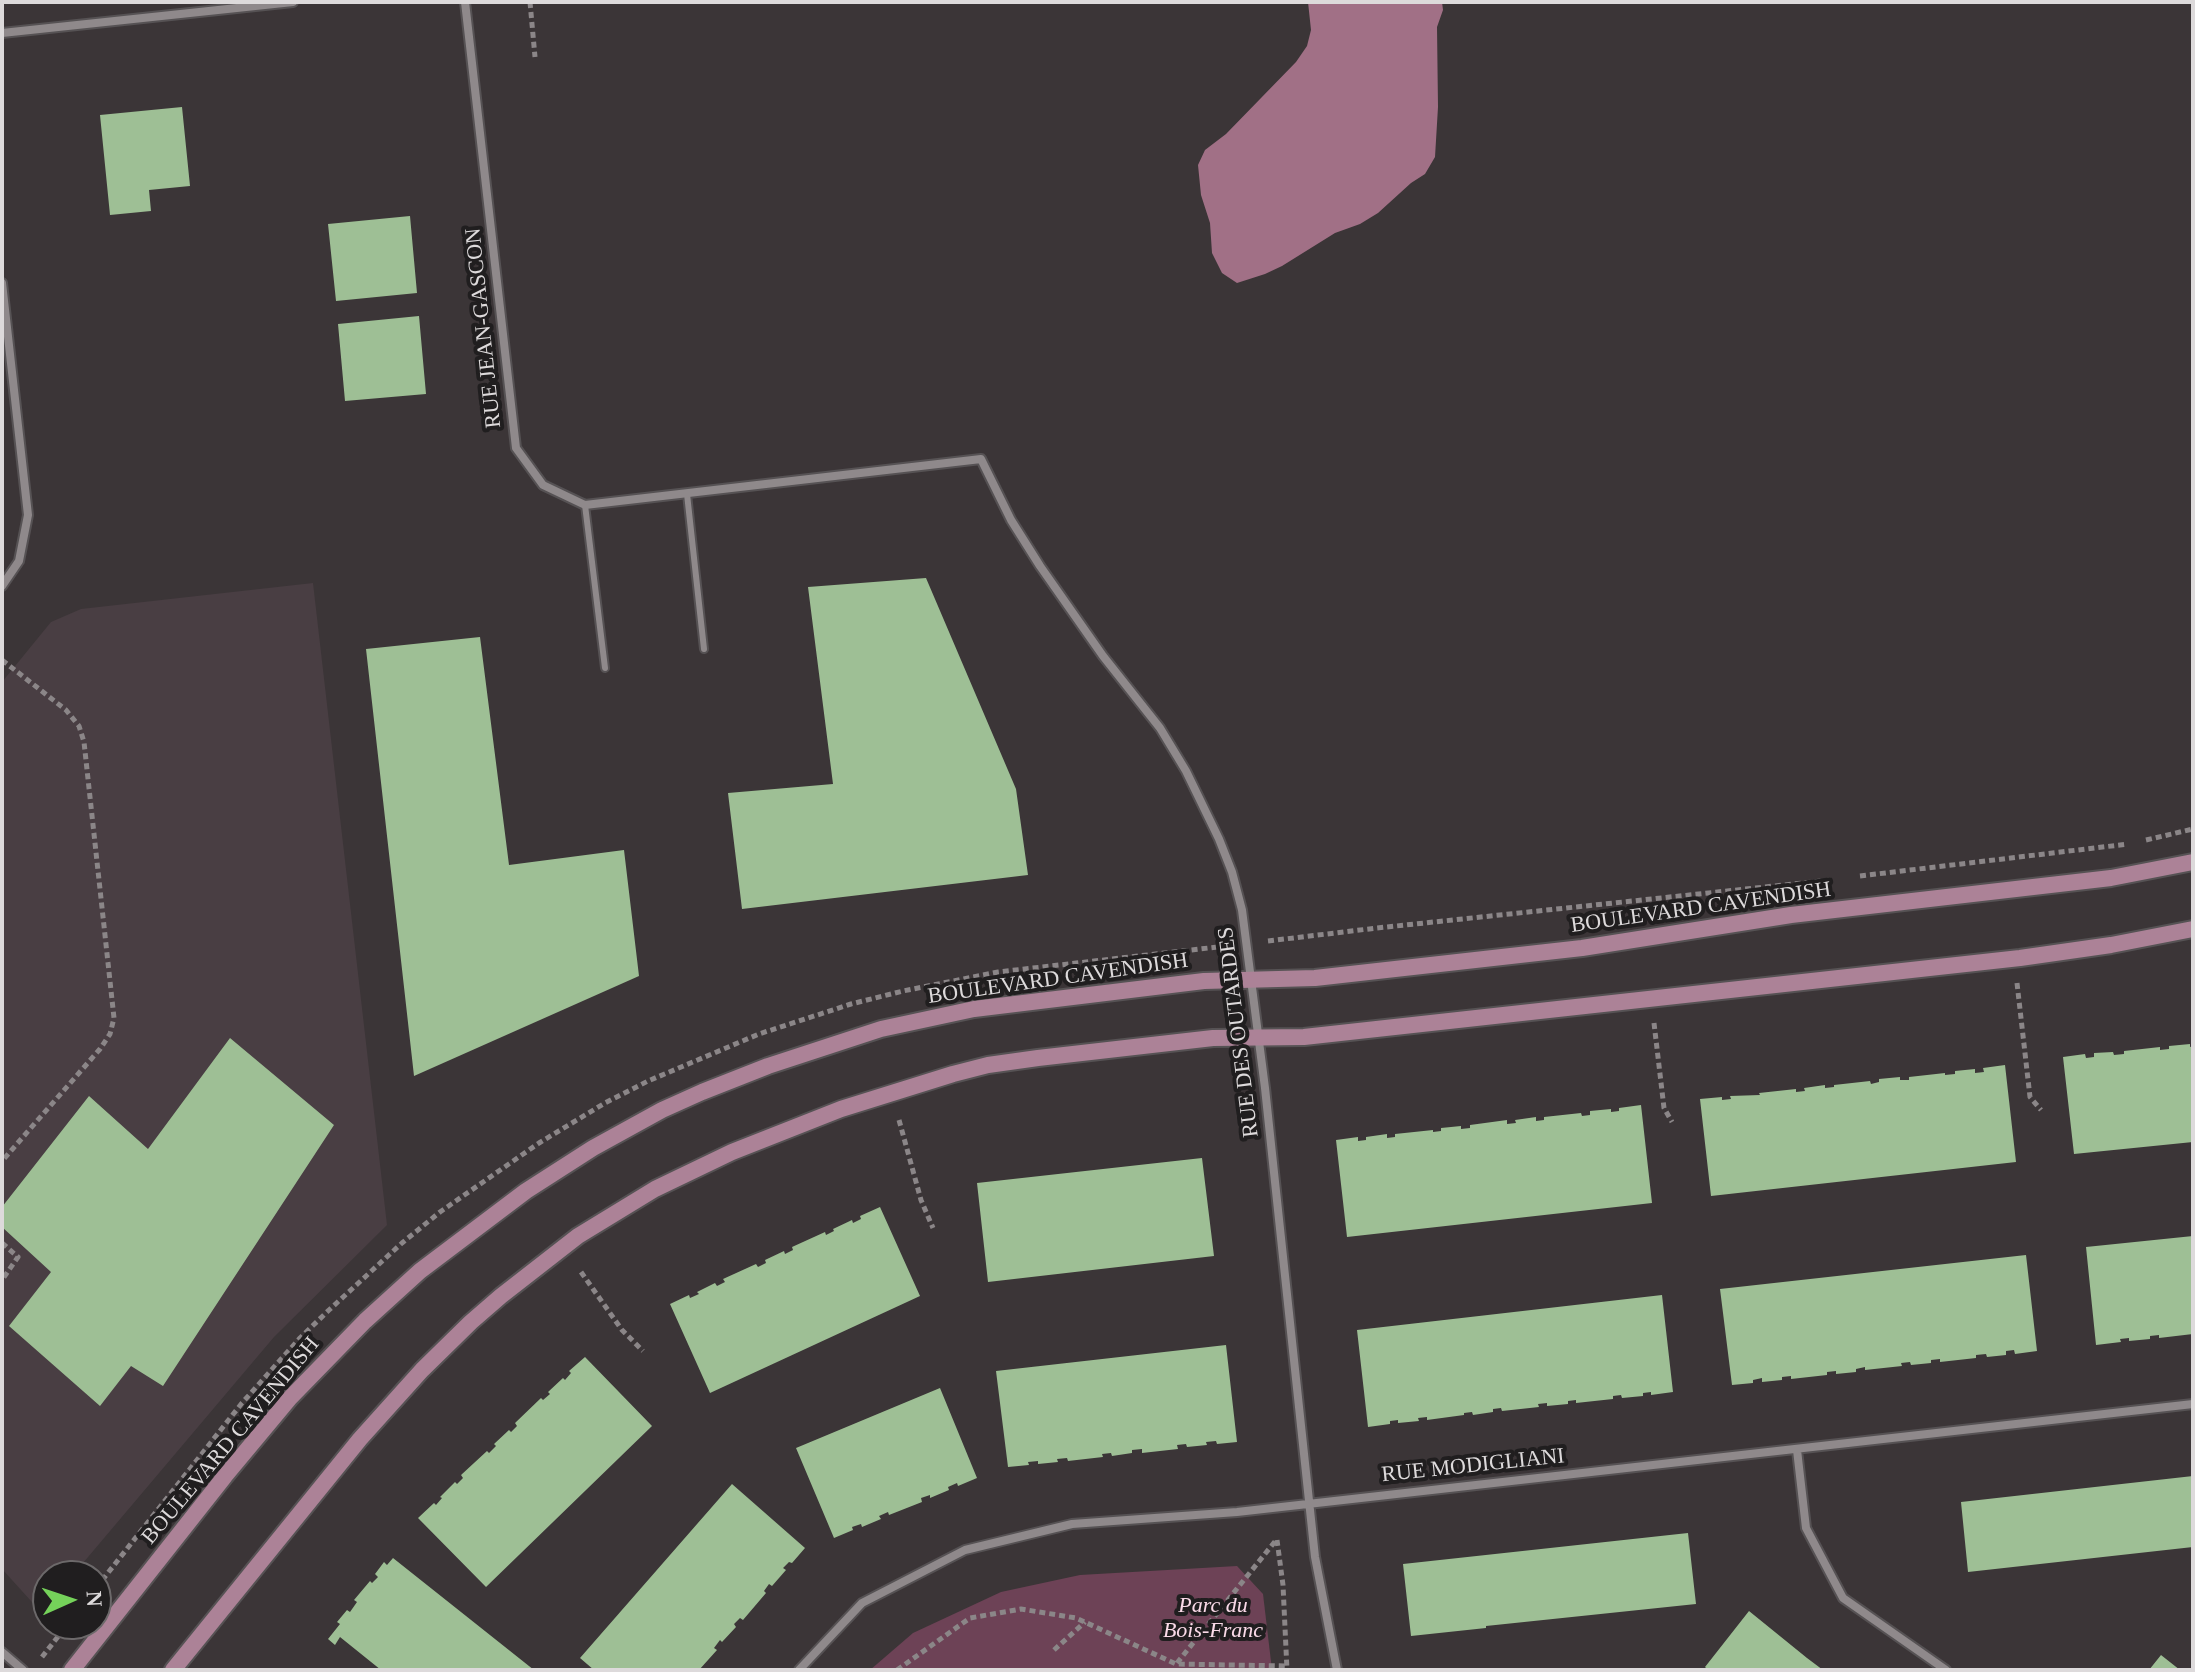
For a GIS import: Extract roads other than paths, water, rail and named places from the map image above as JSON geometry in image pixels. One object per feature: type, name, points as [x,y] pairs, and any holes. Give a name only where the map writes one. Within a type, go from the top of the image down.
[{"type":"main road","name":"BOULEVARD CAVENDISH","points":[[72,1670],[271,1420],[365,1321],[450,1247],[526,1191],[593,1148],[662,1110],[805,1052],[881,1029],[974,1009],[1204,981],[1315,978],[1582,948],[1791,915],[2081,882],[2193,862]]},
{"type":"main road","points":[[173,1670],[336,1466],[422,1370],[471,1322],[538,1265],[631,1203],[693,1170],[880,1095],[988,1065],[1094,1050],[1197,1040],[1304,1037],[2020,958],[2193,929]]},
{"type":"street","points":[[2,33],[293,2]]},
{"type":"street","name":"RUE JEAN-GASCON","points":[[465,2],[516,448],[543,485],[585,505]]},
{"type":"street","points":[[2,283],[28,515],[19,561],[2,586]]},
{"type":"street","name":"RUE DES OUTARDES","points":[[687,494],[981,459],[1011,520],[1040,566],[1103,656],[1160,728],[1186,771],[1232,872],[1242,910],[1259,1037],[1315,1557],[1337,1670]]},
{"type":"street","points":[[585,505],[687,494]]},
{"type":"street","name":"RUE MODIGLIANI","points":[[799,1670],[862,1603],[965,1550],[1072,1524],[1237,1512],[2193,1404]]},
{"type":"street","points":[[1797,1450],[1806,1528],[1843,1598],[1946,1670]]},
{"type":"street","points":[[2,1652],[23,1670]]},
{"type":"lane","points":[[687,494],[704,649]]},
{"type":"lane","points":[[585,505],[605,668]]},
{"type":"park label","name":"Parc du Bois-Franc","points":[[1213,1618]]}]
